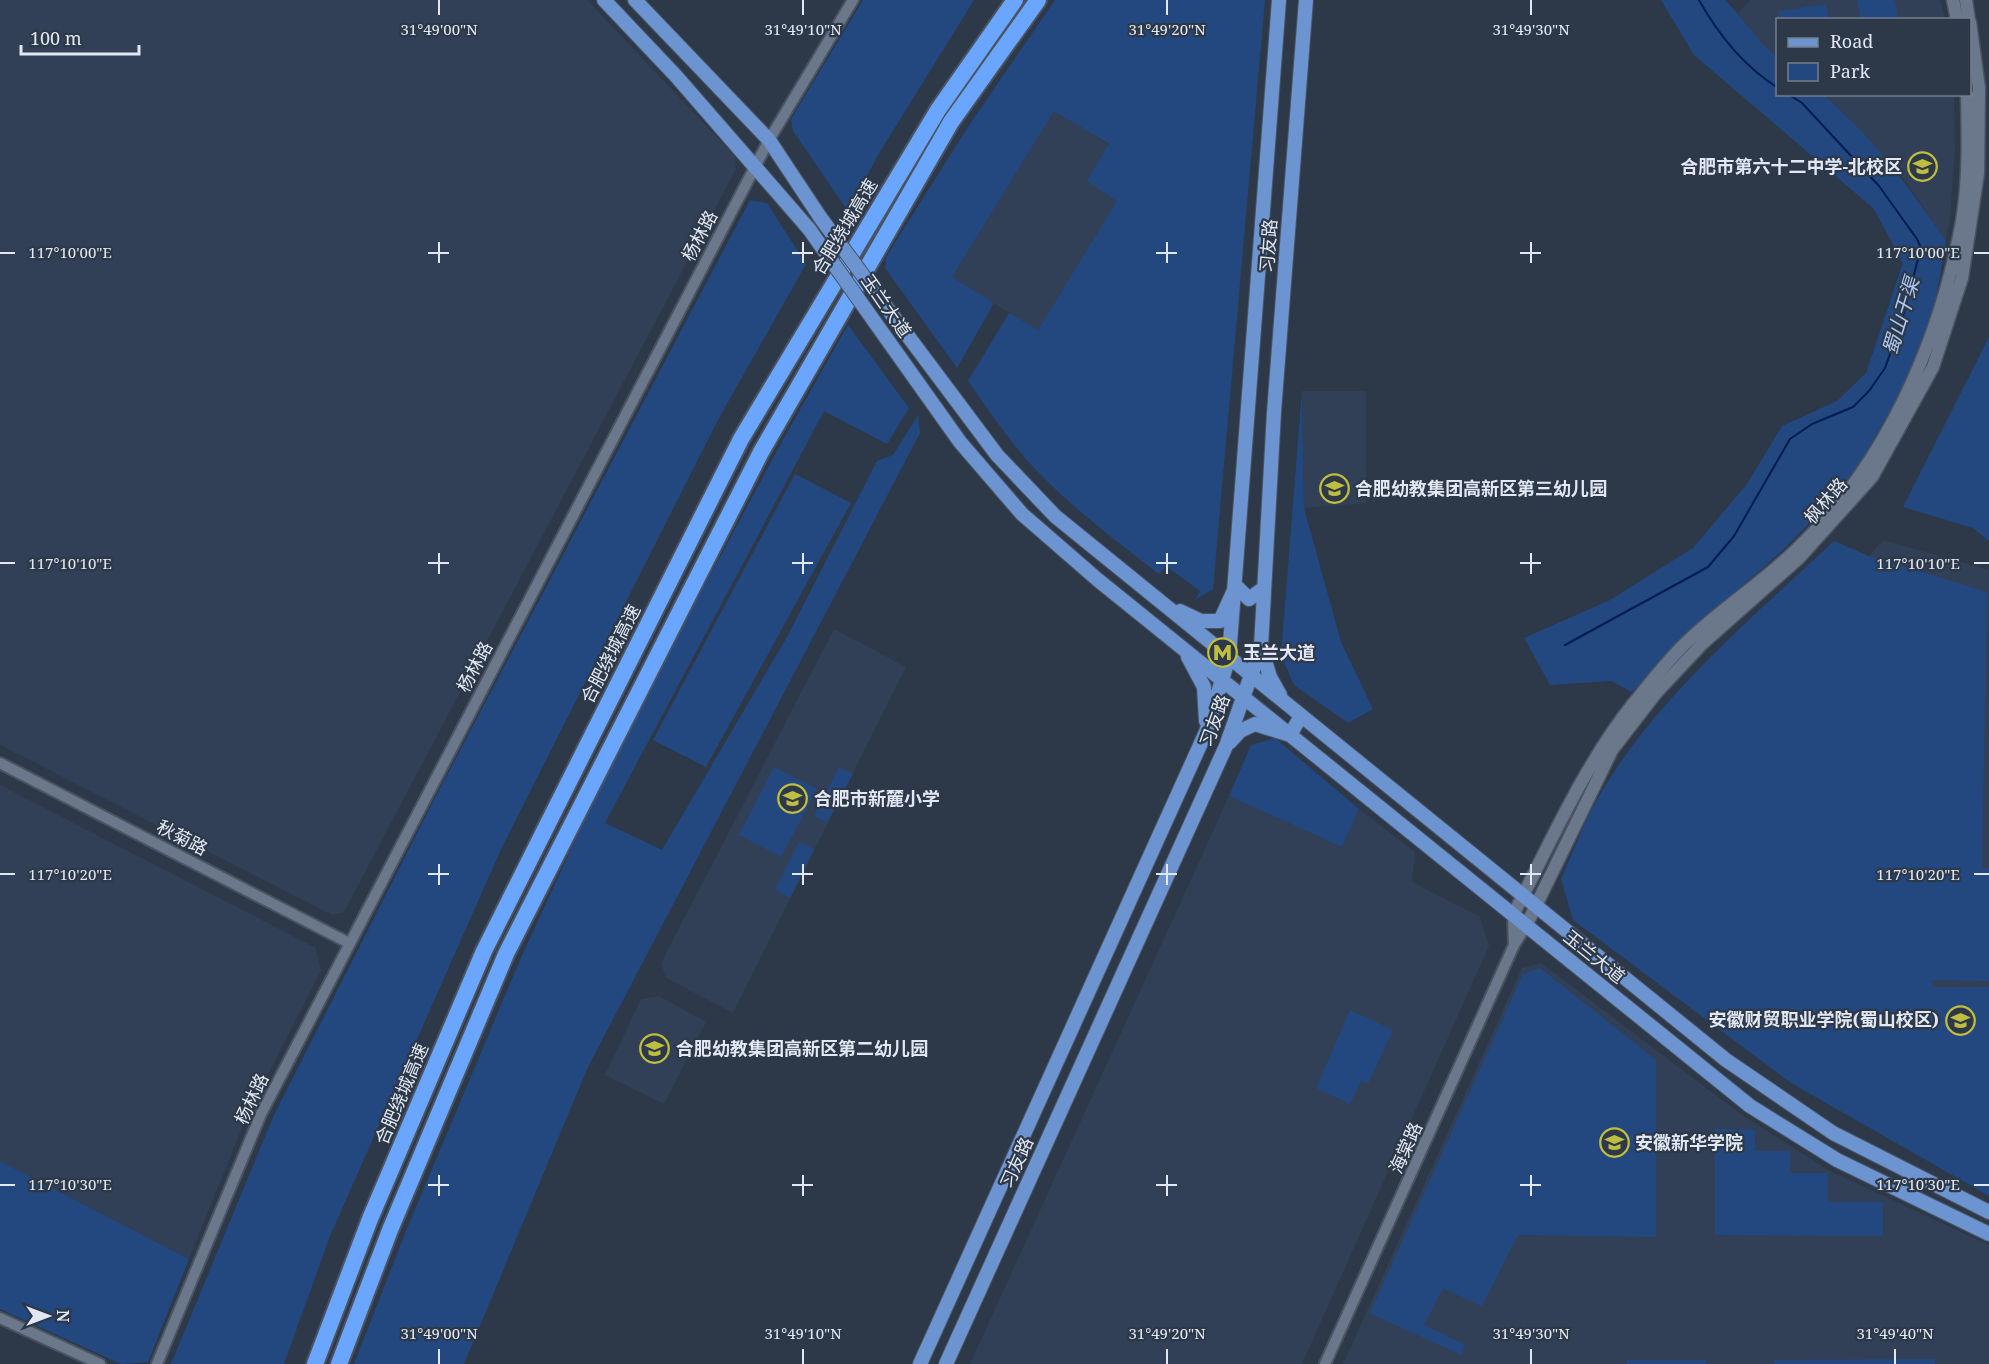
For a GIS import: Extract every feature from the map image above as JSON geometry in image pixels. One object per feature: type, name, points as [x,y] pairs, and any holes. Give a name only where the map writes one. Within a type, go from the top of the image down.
[{"type":"highway","name":"合肥绕城高速","points":[[315,1364],[370,1220],[484,951],[741,439],[938,110],[1015,0]]},
{"type":"highway","points":[[339,1364],[390,1230],[506,954],[761,452],[951,122],[1038,0]]},
{"type":"main road","name":"玉兰大道","points":[[604,0],[676,76],[808,229],[960,442],[1022,514],[1243,698],[1750,1106],[1837,1160],[1989,1234]]},
{"type":"main road","name":"玉兰大道","points":[[634,0],[770,140],[820,217],[997,455],[1055,516],[1726,1060],[1833,1133],[1989,1212]]},
{"type":"main road","name":"习友路","points":[[920,1364],[1206,732],[1229,657],[1279,0]]},
{"type":"main road","name":"习友路","points":[[946,1364],[1227,746],[1261,647],[1274,411],[1306,0]]},
{"type":"main road","points":[[1953,0],[1957,18]]},
{"type":"main road","name":"枫林路","points":[[1966,0],[1969,18]]},
{"type":"main road","name":"枫林路","points":[[1526,926],[1612,750],[1656,693],[1702,644],[1799,558],[1872,477],[1933,367],[1962,278],[1978,173],[1979,88],[1971,34]]},
{"type":"main road","name":"枫林路","points":[[1513,915],[1597,755],[1632,705],[1689,639],[1799,547],[1863,472],[1910,388],[1946,290],[1962,219],[1968,140],[1967,96]]},
{"type":"main road","points":[[1162,603],[1201,621],[1220,621],[1236,586],[1249,599],[1264,588]]},
{"type":"main road","points":[[1164,633],[1178,616]]},
{"type":"main road","points":[[1261,647],[1270,677],[1286,704]]},
{"type":"main road","points":[[1184,650],[1204,687],[1206,732]]},
{"type":"main road","points":[[1227,746],[1240,731],[1255,724],[1290,735],[1301,716]]},
{"type":"street","name":"杨林路","points":[[157,1364],[261,1114],[755,167],[853,0]]},
{"type":"street","name":"秋菊路","points":[[0,763],[349,943]]},
{"type":"street","name":"海棠路","points":[[1513,915],[1514,945]]},
{"type":"street","name":"海棠路","points":[[1325,1364],[1514,945],[1526,926]]},
{"type":"street","points":[[0,1318],[100,1364]]},
{"type":"shaded area","points":[[0,0],[587,0],[735,156],[736,169],[344,912],[332,915],[0,745]]},
{"type":"shaded area","points":[[1751,0],[1940,0],[1945,18],[1776,18],[1776,56],[1762,46],[1738,13]]},
{"type":"shaded area","name":"合肥市第六十二中学-北校区","points":[[1825,96],[1954,96],[1955,150],[1946,241],[1907,183],[1844,113]]},
{"type":"shaded area","points":[[1054,110],[1109,145],[1118,201],[1038,331],[952,277]]},
{"type":"shaded area","points":[[1302,391],[1366,391],[1366,503],[1304,508]]},
{"type":"shaded area","points":[[1883,540],[1989,570],[1989,1119],[1873,920],[1869,556]]},
{"type":"shaded area","name":"合肥市新麓小学","points":[[834,629],[906,667],[733,1013],[666,978],[661,963]]},
{"type":"shaded area","points":[[0,785],[316,948],[321,971],[248,1113],[189,1259],[0,1161]]},
{"type":"shaded area","points":[[1229,796],[1342,847],[1359,809],[1415,852],[1412,882],[1480,917],[1489,946],[1302,1364],[970,1364]]},
{"type":"shaded area","name":"安徽新华学院","points":[[1541,963],[1742,1115],[1830,1171],[1989,1245],[1989,1364],[1343,1364],[1522,968]]},
{"type":"shaded area","name":"合肥幼教集团高新区第二幼儿园","points":[[659,996],[706,1022],[664,1104],[605,1075],[641,999]]},
{"type":"green space","points":[[863,0],[974,0],[881,150],[848,211],[793,131],[791,119]]},
{"type":"green space","points":[[1055,0],[1265,0],[1213,589],[1195,600],[1200,591],[1166,566],[1159,574],[1058,492],[1014,444],[968,381],[1009,313],[1038,330],[1117,201],[1087,181],[1109,144],[1054,111],[952,277],[994,303],[957,368],[885,268],[886,257],[968,127]]},
{"type":"green space","points":[[1661,0],[1725,0],[1776,56],[1776,96],[1825,96],[1842,111],[1890,164],[1946,241],[1934,309],[1903,389],[1858,466],[1826,506],[1782,551],[1687,634],[1632,692],[1611,681],[1550,685],[1524,638],[1610,600],[1693,548],[1747,484],[1782,426],[1837,401],[1866,373],[1903,263],[1874,209],[1694,55]]},
{"type":"green space","points":[[1857,0],[1895,0],[1898,18],[1861,18]]},
{"type":"green space","points":[[1826,4],[1829,18],[1780,18],[1779,11]]},
{"type":"green space","points":[[750,200],[767,203],[806,264],[719,418],[502,847],[330,1236],[284,1364],[171,1364],[274,1115],[435,798]]},
{"type":"green space","points":[[848,325],[909,408],[887,444],[824,411],[605,823],[662,850],[787,637],[877,461],[893,455],[918,415],[920,433],[588,1067],[464,1364],[354,1364],[406,1231],[520,960],[622,739],[784,438]]},
{"type":"green space","points":[[1989,337],[1989,541],[1973,528],[1903,507]]},
{"type":"green space","points":[[1302,391],[1304,508],[1341,642],[1373,709],[1348,723],[1294,685],[1281,655]]},
{"type":"green space","points":[[795,474],[851,503],[706,767],[653,740]]},
{"type":"green space","points":[[1834,541],[1869,556],[1987,592],[1982,868],[1989,868],[1989,981],[1932,980],[1933,987],[1989,987],[1989,1196],[1791,1083],[1573,920],[1561,879],[1597,800],[1620,763],[1646,728],[1705,662]]},
{"type":"green space","points":[[1275,738],[1359,809],[1342,847],[1229,796],[1251,745]]},
{"type":"green space","points":[[774,767],[817,789],[781,857],[739,835]]},
{"type":"green space","points":[[839,767],[853,774],[827,823],[814,816]]},
{"type":"green space","points":[[799,842],[814,849],[790,898],[775,890]]},
{"type":"green space","points":[[1540,968],[1656,1060],[1656,1237],[1518,1235],[1482,1306],[1443,1288],[1424,1325],[1465,1345],[1461,1355],[1370,1313],[1523,974]]},
{"type":"green space","points":[[1350,1010],[1393,1030],[1368,1084],[1361,1081],[1350,1104],[1316,1088]]},
{"type":"green space","points":[[1715,1129],[1755,1130],[1755,1151],[1790,1151],[1790,1173],[1828,1173],[1828,1202],[1883,1202],[1883,1236],[1715,1235]]},
{"type":"green space","points":[[0,1161],[189,1259],[148,1362],[121,1364],[0,1309]]},
{"type":"green space","points":[[1935,1359],[1935,1364],[1774,1364],[1774,1360]]},
{"type":"green space","points":[[1627,1360],[1706,1360],[1706,1364],[1627,1364]]},
{"type":"waterway","name":"蜀山干渠","points":[[1699,0],[1733,49],[1754,70],[1776,87]]},
{"type":"waterway","name":"蜀山干渠","points":[[1565,645],[1708,567],[1734,536],[1790,439],[1812,424],[1853,407],[1869,391],[1885,368],[1902,320],[1921,248],[1879,186],[1802,103],[1791,96]]},
{"type":"place","name":"合肥市第六十二中学-北校区","points":[[1923,167]]},
{"type":"place","name":"合肥幼教集团高新区第三幼儿园","points":[[1334,489]]},
{"type":"place","name":"玉兰大道","points":[[1222,653]]},
{"type":"place","name":"合肥市新麓小学","points":[[793,799]]},
{"type":"place","name":"安徽财贸职业学院(蜀山校区)","points":[[1960,1020]]},
{"type":"place","name":"合肥幼教集团高新区第二幼儿园","points":[[655,1049]]},
{"type":"place","name":"安徽新华学院","points":[[1614,1143]]}]
